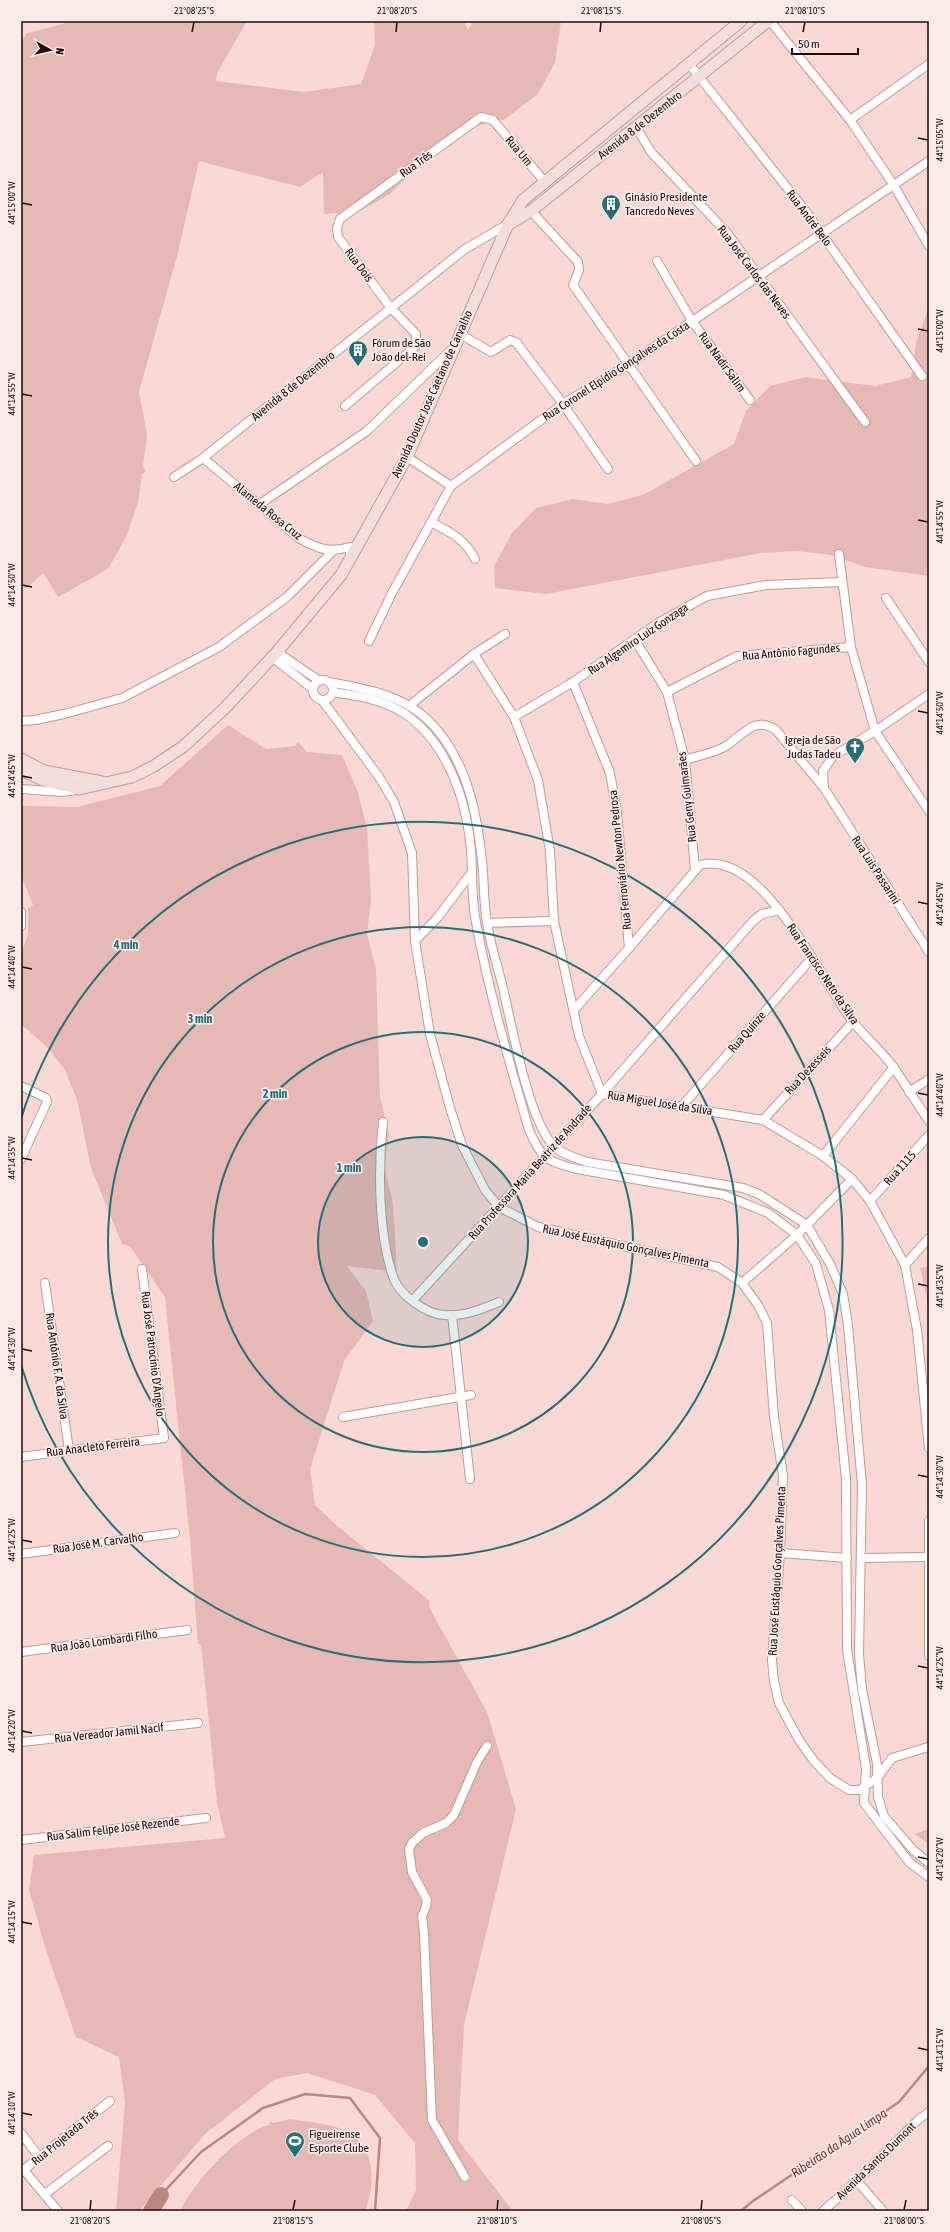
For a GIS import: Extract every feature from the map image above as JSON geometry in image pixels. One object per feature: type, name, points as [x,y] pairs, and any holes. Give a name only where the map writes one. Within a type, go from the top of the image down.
[{"type":"main road","name":"Avenida 8 de Dezembro","points":[[508,224],[523,200],[544,181],[690,65],[741,21]]},
{"type":"main road","name":"Avenida 8 de Dezembro","points":[[508,224],[531,211],[769,21]]},
{"type":"main road","name":"Avenida Doutor José Caetano de Carvalho","points":[[21,770],[43,780],[79,789],[132,777],[154,766],[184,746],[226,707],[274,654],[341,574],[407,457],[508,224]]},
{"type":"main road","name":"Avenida Doutor José Caetano de Carvalho","points":[[21,758],[44,771],[106,783]]},
{"type":"street","points":[[769,21],[850,120],[894,184],[929,246]]},
{"type":"street","points":[[850,120],[929,64]]},
{"type":"street","name":"Rua André Belo","points":[[690,65],[822,234],[922,376]]},
{"type":"street","name":"Rua Três","points":[[340,219],[479,118],[485,117],[493,120]]},
{"type":"street","name":"Rua Um","points":[[493,120],[544,181]]},
{"type":"street","name":"Rua José Carlos das Neves","points":[[636,127],[652,152],[728,234],[865,422]]},
{"type":"street","name":"Rua Coronel Elpídio Gonçalves da Costa","points":[[369,641],[451,486],[563,404],[629,364],[929,161]]},
{"type":"street","points":[[531,211],[578,262],[579,270],[573,285],[696,461]]},
{"type":"street","name":"Rua Dois","points":[[340,219],[337,228],[338,236],[391,308],[416,334],[416,346],[345,406]]},
{"type":"street","name":"Avenida 8 de Dezembro","points":[[174,477],[203,458],[465,249],[508,224]]},
{"type":"street","name":"Rua Nadir Salim","points":[[658,261],[692,321],[750,400]]},
{"type":"street","points":[[460,334],[491,352],[510,340],[516,342],[563,404],[608,469]]},
{"type":"street","points":[[260,504],[367,431],[454,346]]},
{"type":"street","points":[[407,457],[451,486]]},
{"type":"street","name":"Alameda Rosa Cruz","points":[[203,458],[260,504],[300,539],[314,546],[334,551],[350,547],[350,559]]},
{"type":"street","points":[[431,522],[457,536],[466,543],[475,559]]},
{"type":"street","points":[[21,720],[35,720],[64,714],[122,698],[219,647],[287,598],[334,551]]},
{"type":"street","points":[[839,554],[851,647],[875,731],[929,811]]},
{"type":"street","name":"Rua Algemiro Luiz Gonzaga","points":[[514,716],[573,682],[658,623],[707,596],[766,585],[842,582]]},
{"type":"street","points":[[886,598],[929,662]]},
{"type":"street","points":[[409,706],[474,654],[505,634]]},
{"type":"street","name":"Rua Geny Guimarães","points":[[634,640],[667,692],[685,760],[696,869]]},
{"type":"street","name":"Rua Antônio Fagundes","points":[[667,692],[737,656],[851,647]]},
{"type":"street","points":[[274,654],[318,680],[324,679],[329,682],[386,695],[409,706],[429,721],[447,744],[460,766],[476,814],[487,923],[530,1098],[546,1137],[553,1145],[571,1156],[588,1162],[744,1188],[759,1194],[807,1225],[837,1278],[843,1294],[848,1325],[862,1485],[862,1558],[859,1654],[862,1689],[877,1764],[878,1797],[884,1816],[913,1850],[929,1863]]},
{"type":"street","points":[[274,654],[312,689],[315,696],[322,700],[329,698],[333,692]]},
{"type":"street","name":"Rua Miguel José da Silva","points":[[474,654],[514,716],[538,780],[550,852],[554,921],[579,1036],[602,1094],[763,1120],[823,1156],[852,1178],[870,1201],[905,1265],[918,1330],[927,1413],[929,1448]]},
{"type":"street","points":[[312,689],[318,680]]},
{"type":"street","points":[[329,682],[333,692]]},
{"type":"street","name":"Rua Ferroviário Newton Pedrosa","points":[[573,682],[610,773],[617,813],[630,948]]},
{"type":"street","points":[[333,692],[386,704],[408,716],[426,732],[444,758],[459,789],[466,812],[475,920],[494,1010],[529,1130],[537,1149],[543,1156],[562,1166],[724,1195],[768,1213],[796,1235],[816,1264],[829,1310],[846,1479],[847,1650],[866,1768],[864,1803],[869,1813],[909,1862],[929,1877]]},
{"type":"street","points":[[824,788],[823,771],[829,760],[929,694]]},
{"type":"street","name":"Rua José Eustáquio Gonçalves Pimenta","points":[[322,700],[379,777],[394,802],[412,853],[415,941],[430,1034],[450,1108],[462,1144],[471,1166],[485,1190],[499,1207],[538,1227],[562,1234],[718,1266],[742,1283],[758,1305],[767,1323],[774,1417],[783,1476],[780,1553],[772,1660],[774,1681],[779,1703],[798,1740],[830,1778],[849,1790],[859,1790],[865,1787]]},
{"type":"street","name":"Rua Luís Passarini","points":[[685,760],[725,747],[739,735],[756,725],[768,725],[782,736],[824,788],[929,952]]},
{"type":"street","points":[[21,789],[62,792],[79,789]]},
{"type":"street","name":"Rua Francisco Neto da Silva","points":[[696,869],[700,865],[708,862],[726,864],[756,884],[779,910],[853,1022],[894,1068],[929,1121]]},
{"type":"street","points":[[574,1010],[630,948],[696,869]]},
{"type":"street","points":[[415,941],[438,917],[472,872]]},
{"type":"street","name":"Rua Professora Maria Beatriz de Andrade","points":[[413,1300],[499,1207],[553,1145],[602,1094],[753,921],[762,914],[779,910]]},
{"type":"street","points":[[21,912],[21,926]]},
{"type":"street","points":[[487,923],[554,921]]},
{"type":"street","name":"Rua Quinze","points":[[682,1106],[812,958]]},
{"type":"street","name":"Rua Dezesseis","points":[[763,1120],[853,1022]]},
{"type":"street","points":[[823,1156],[894,1068]]},
{"type":"street","points":[[909,1092],[929,1079]]},
{"type":"street","points":[[21,1086],[46,1098],[47,1106],[21,1159]]},
{"type":"street","points":[[383,1122],[380,1180],[384,1228],[394,1279],[402,1292],[429,1311],[443,1315],[478,1311],[499,1302]]},
{"type":"street","name":"Rua 1115","points":[[870,1201],[929,1136]]},
{"type":"street","points":[[742,1283],[807,1225],[852,1178]]},
{"type":"street","points":[[905,1265],[929,1238]]},
{"type":"street","name":"Rua José Patrocínio D'Ângelo","points":[[142,1270],[164,1438]]},
{"type":"street","name":"Rua Antônio F. A. da Silva","points":[[45,1283],[69,1450]]},
{"type":"street","points":[[452,1315],[470,1480]]},
{"type":"street","points":[[343,1417],[471,1395]]},
{"type":"street","name":"Rua Anacleto Ferreira","points":[[21,1457],[164,1438]]},
{"type":"street","points":[[929,1521],[929,1655]]},
{"type":"street","name":"Rua José M. Carvalho","points":[[21,1554],[176,1533]]},
{"type":"street","points":[[780,1553],[847,1558]]},
{"type":"street","points":[[862,1558],[928,1557]]},
{"type":"street","name":"Rua João Lombardi Filho","points":[[21,1652],[187,1630]]},
{"type":"street","name":"Rua Vereador Jamil Nacif","points":[[21,1742],[198,1723]]},
{"type":"street","points":[[465,2177],[432,2120],[422,1916],[427,1900],[412,1872],[409,1849],[412,1843],[423,1833],[446,1822],[454,1815],[477,1762],[487,1746]]},
{"type":"street","points":[[865,1787],[877,1778],[892,1758],[929,1748]]},
{"type":"street","name":"Rua Salim Felipe José Rezende","points":[[21,1840],[206,1818]]},
{"type":"street","name":"Rua Projetada Três","points":[[22,2171],[110,2101]]},
{"type":"street","name":"Avenida Santos Dumont","points":[[823,2211],[857,2181],[919,2119],[929,2112]]},
{"type":"street","points":[[21,2133],[39,2157]]},
{"type":"street","points":[[45,2194],[108,2146]]},
{"type":"street","points":[[22,2171],[45,2194],[58,2211]]},
{"type":"street","points":[[857,2181],[883,2211]]},
{"type":"street","points":[[792,2200],[802,2211]]},
{"type":"shaded area","points":[[66,21],[247,21],[217,73],[216,81],[304,92],[361,84],[375,45],[374,21],[464,21],[468,30],[473,21],[561,21],[555,63],[537,95],[505,119],[469,128],[439,145],[390,194],[360,211],[324,214],[323,172],[300,187],[199,161],[177,256],[139,392],[147,435],[143,466],[146,471],[142,474],[138,503],[126,537],[108,569],[58,597],[43,573],[26,589],[21,582],[21,43],[27,33],[63,24]]},
{"type":"shaded area","points":[[928,309],[929,576],[865,567],[831,555],[797,551],[761,553],[546,594],[495,588],[494,566],[512,533],[536,508],[573,499],[607,504],[643,495],[734,444],[746,411],[770,386],[806,377],[875,386],[911,377],[916,343]]},
{"type":"shaded area","points":[[228,725],[266,749],[295,746],[298,742],[307,752],[342,755],[358,792],[367,829],[371,899],[367,934],[376,970],[380,1097],[389,1133],[384,1167],[393,1203],[397,1272],[347,1266],[366,1291],[373,1321],[344,1361],[310,1469],[315,1505],[336,1525],[430,1601],[429,1607],[487,1712],[516,1809],[464,2025],[458,2140],[513,2211],[406,2211],[416,2190],[415,2143],[375,2095],[307,2073],[275,2079],[205,2134],[139,2211],[116,2211],[125,2102],[119,2057],[76,2037],[46,1950],[29,1890],[34,1855],[225,1838],[217,1802],[201,1645],[198,1644],[190,1540],[165,1297],[130,1246],[122,1244],[91,1168],[77,1100],[65,1070],[48,1048],[21,1024],[21,952],[28,935],[28,908],[33,905],[21,875],[21,806],[77,807],[160,786]]},
{"type":"shaded area","points":[[929,1267],[929,1307],[920,1268]]},
{"type":"shaded area","points":[[929,1829],[929,1844],[914,1834]]},
{"type":"shaded area","name":"Figueirense Esporte Clube","points":[[290,2119],[324,2124],[344,2130],[355,2137],[362,2145],[368,2155],[372,2177],[369,2200],[365,2211],[180,2211],[195,2187],[218,2160],[231,2148],[257,2130],[269,2125],[270,2122],[274,2123]]},
{"type":"waterway","name":"Ribeirão da Água Limpa","points":[[741,2211],[753,2201],[899,2102],[929,2066]]},
{"type":"waterway","name":"Ribeirão da Água Limpa","points":[[161,2195],[201,2152],[263,2108],[305,2094],[350,2098],[380,2138],[375,2211]]},
{"type":"waterway","name":"Ribeirão da Água Limpa","points":[[151,2211],[161,2195]]},
{"type":"place","name":"Ginásio Presidente Tancredo Neves","points":[[611,221]]},
{"type":"place","name":"Fórum de São João del-Rei","points":[[358,367]]},
{"type":"place","name":"Igreja de São Judas Tadeu","points":[[855,764]]},
{"type":"place","name":"Figueirense Esporte Clube","points":[[295,2158]]}]
